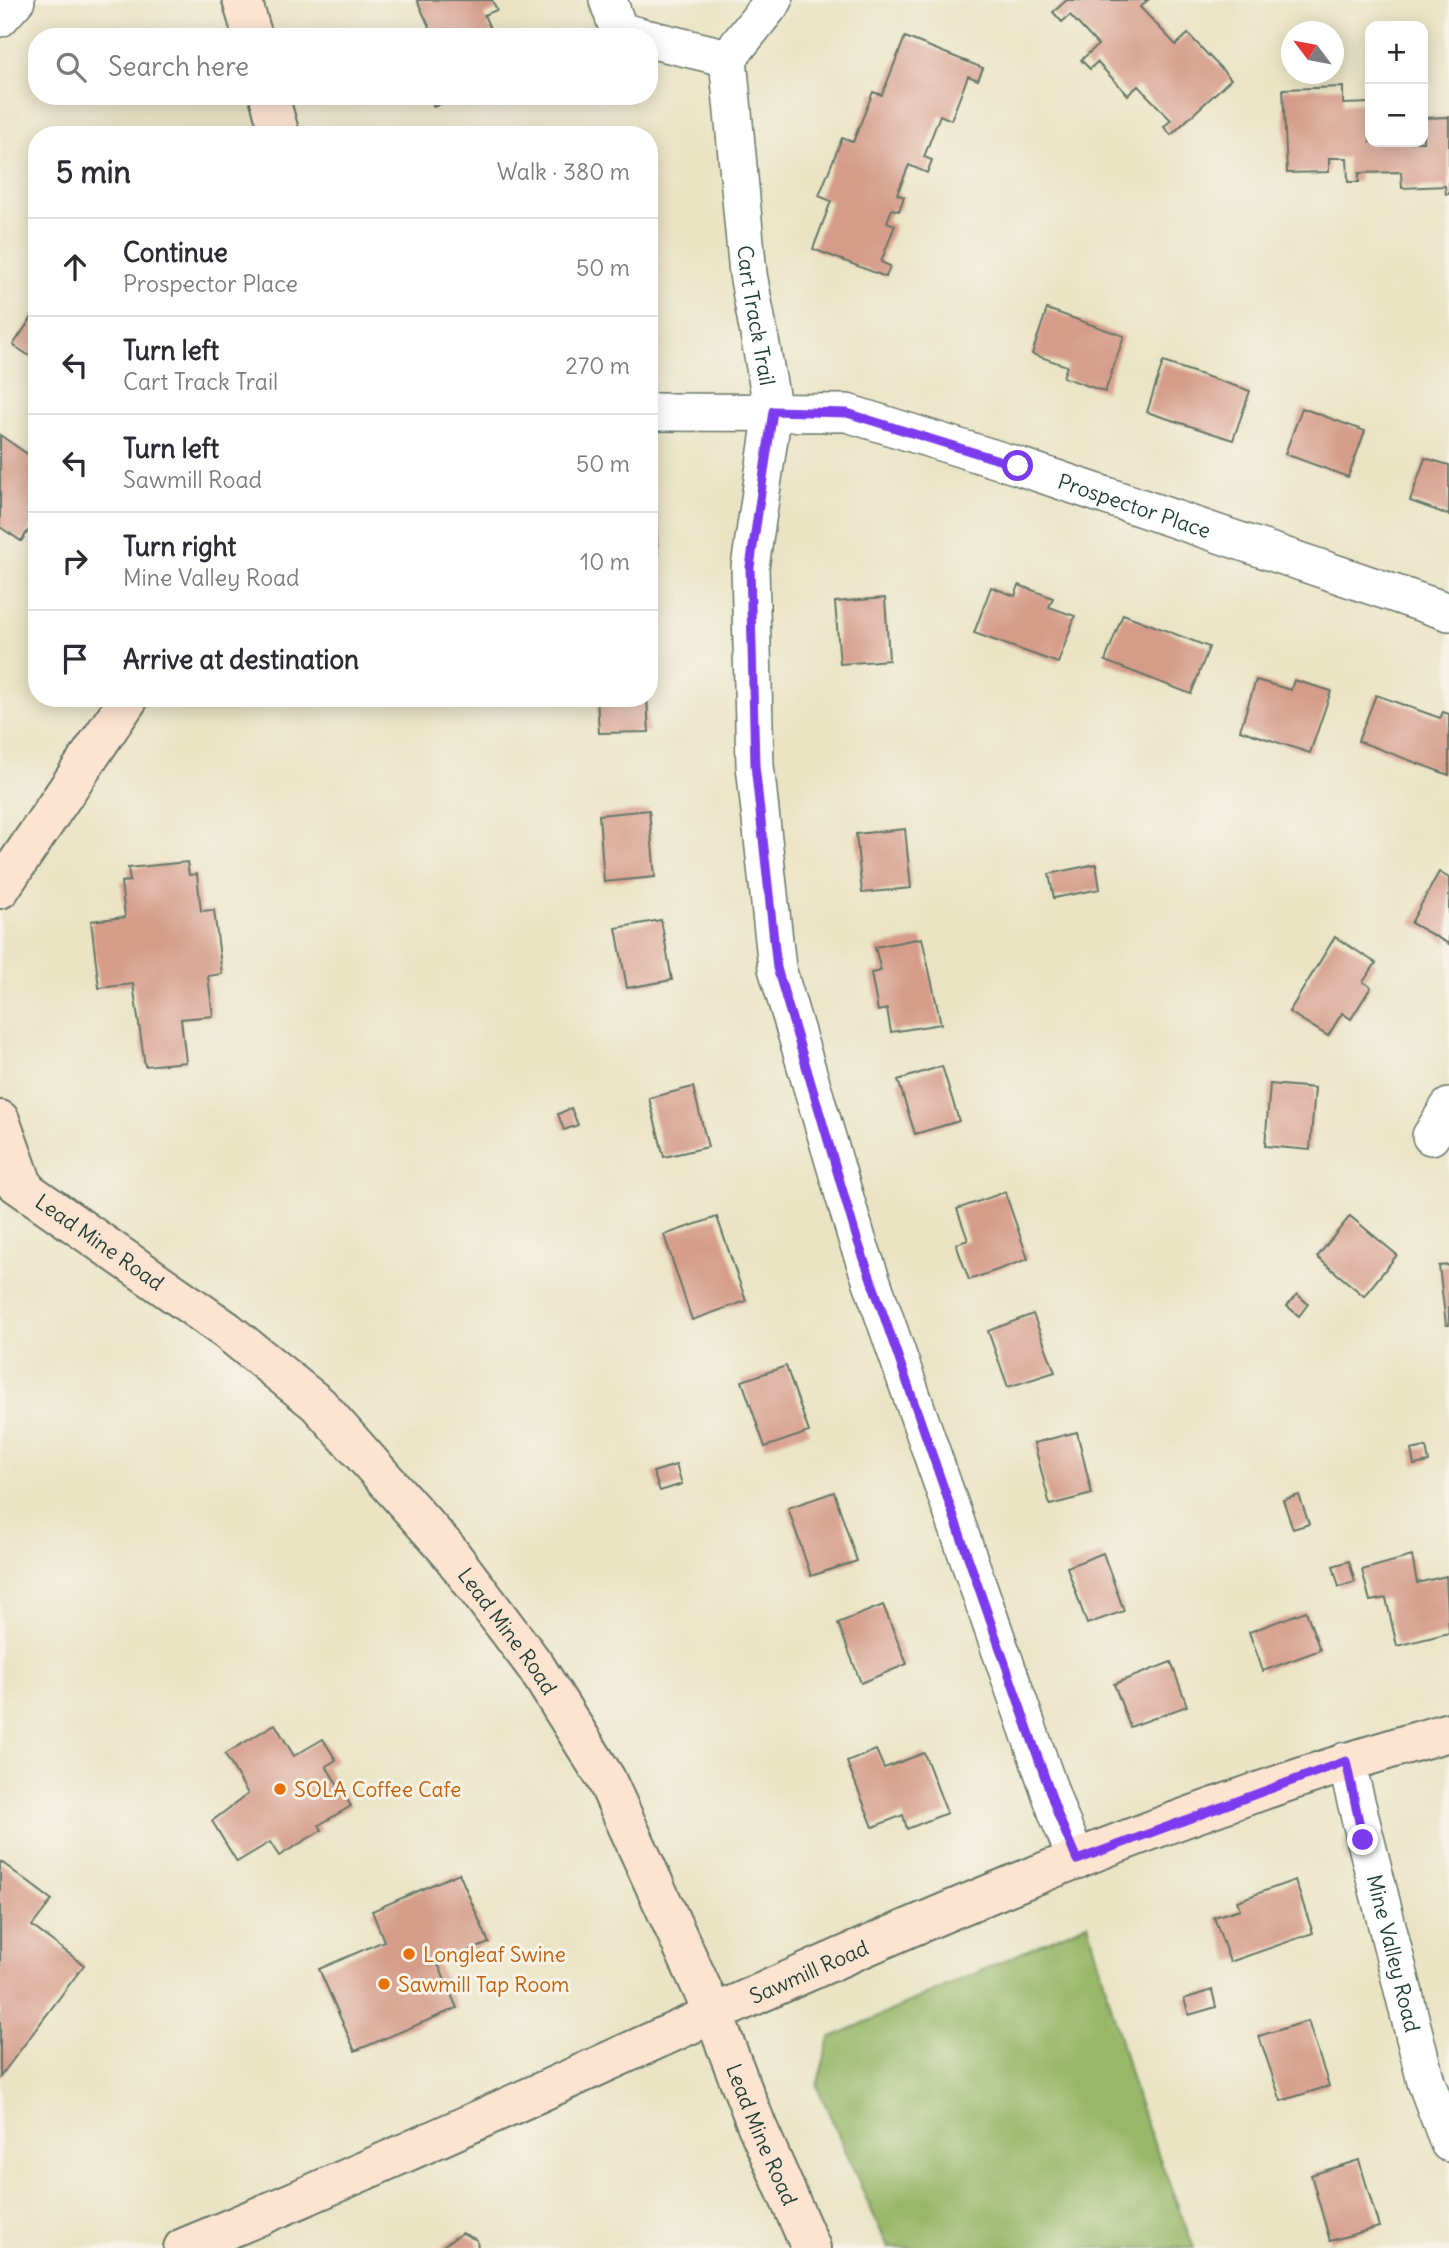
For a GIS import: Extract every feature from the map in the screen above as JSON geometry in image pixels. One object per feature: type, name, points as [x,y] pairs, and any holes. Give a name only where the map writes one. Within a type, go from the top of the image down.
[{"type":"street","points":[[0,18],[16,0]]},
{"type":"street","points":[[242,0],[250,28]]},
{"type":"street","points":[[608,0],[618,28]]},
{"type":"street","points":[[658,40],[728,58],[774,0]]},
{"type":"street","name":"Cart Track Trail","points":[[728,58],[748,274],[773,411],[750,567],[755,765],[777,968],[857,1239],[1054,1802],[1077,1860]]},
{"type":"street","points":[[272,105],[277,126]]},
{"type":"street","name":"Prospector Place","points":[[658,412],[847,413],[1018,466],[1449,612]]},
{"type":"street","points":[[0,889],[123,707]]},
{"type":"street","points":[[0,1121],[12,1179]]},
{"type":"street","name":"Lead Mine Road","points":[[12,1179],[226,1331],[318,1404],[447,1549],[536,1667],[606,1779],[713,2013],[757,2126],[811,2248]]},
{"type":"street","name":"Sawmill Road","points":[[183,2248],[713,2013],[1077,1860],[1346,1761],[1449,1732]]},
{"type":"street","name":"Mine Valley Road","points":[[1346,1761],[1426,2082],[1449,2143]]},
{"type":"green space","points":[[1088,1923],[1137,2099],[1194,2248],[888,2248],[817,2086],[830,2038]]},
{"type":"building","points":[[417,0],[492,0],[497,10],[484,15],[490,28],[430,28]]},
{"type":"building","points":[[1067,0],[1148,0],[1140,7],[1176,45],[1188,34],[1231,79],[1171,135],[1164,127],[1171,120],[1138,86],[1128,95],[1097,62],[1090,69],[1081,60],[1098,45],[1070,15],[1062,22],[1053,12]]},
{"type":"building","points":[[905,37],[983,68],[978,80],[968,76],[951,120],[940,115],[924,157],[932,160],[927,173],[909,165],[897,194],[904,197],[899,211],[892,209],[887,222],[895,225],[881,262],[890,266],[886,277],[813,249],[831,201],[819,196],[842,138],[853,142],[873,92],[882,95]]},
{"type":"building","points":[[1343,87],[1343,104],[1365,103],[1365,147],[1428,147],[1428,118],[1449,117],[1449,194],[1446,194],[1445,186],[1402,188],[1401,172],[1359,173],[1359,182],[1348,182],[1347,158],[1329,158],[1329,172],[1287,173],[1283,89]]},
{"type":"building","points":[[1047,309],[1124,336],[1105,392],[1063,377],[1067,366],[1032,354]]},
{"type":"building","points":[[28,323],[28,355],[13,345]]},
{"type":"building","points":[[1163,362],[1250,391],[1233,440],[1147,412]]},
{"type":"building","points":[[1302,408],[1365,431],[1348,477],[1285,454]]},
{"type":"building","points":[[0,435],[28,454],[28,531],[21,541],[0,527]]},
{"type":"building","points":[[1425,458],[1449,465],[1449,515],[1410,501]]},
{"type":"building","points":[[1019,585],[1053,598],[1049,607],[1075,616],[1058,663],[974,633],[991,587],[1015,596]]},
{"type":"building","points":[[885,598],[889,660],[840,664],[835,602]]},
{"type":"building","points":[[1123,614],[1209,647],[1191,694],[1105,661]]},
{"type":"building","points":[[1256,680],[1291,690],[1294,680],[1331,691],[1310,753],[1240,730]]},
{"type":"building","points":[[1376,695],[1440,718],[1443,712],[1449,714],[1449,775],[1358,741]]},
{"type":"building","points":[[598,707],[648,707],[649,732],[599,733]]},
{"type":"building","points":[[649,810],[655,877],[604,882],[599,815]]},
{"type":"building","points":[[905,829],[911,888],[862,893],[856,834]]},
{"type":"building","points":[[187,862],[189,875],[197,874],[201,911],[214,910],[222,974],[208,976],[213,1016],[181,1019],[186,1062],[145,1066],[133,984],[99,988],[91,921],[125,917],[121,882],[130,881],[128,868]]},
{"type":"building","points":[[1096,864],[1100,889],[1054,898],[1049,874]]},
{"type":"building","points":[[1439,872],[1449,878],[1449,944],[1411,923]]},
{"type":"building","points":[[661,920],[672,980],[627,988],[616,928]]},
{"type":"building","points":[[1335,937],[1376,963],[1363,982],[1371,987],[1351,1019],[1342,1013],[1328,1036],[1289,1012]]},
{"type":"building","points":[[922,938],[941,1024],[891,1032],[887,1009],[878,1011],[871,973],[881,971],[875,947]]},
{"type":"building","points":[[942,1066],[959,1121],[915,1134],[898,1080]]},
{"type":"building","points":[[1270,1084],[1315,1088],[1310,1150],[1265,1146]]},
{"type":"building","points":[[693,1087],[708,1147],[664,1157],[649,1098]]},
{"type":"building","points":[[571,1108],[578,1125],[564,1130],[558,1114]]},
{"type":"building","points":[[1005,1192],[1028,1259],[969,1280],[956,1244],[968,1240],[957,1209]]},
{"type":"building","points":[[1350,1216],[1397,1255],[1364,1296],[1317,1257]]},
{"type":"building","points":[[717,1217],[746,1301],[692,1320],[664,1235]]},
{"type":"building","points":[[1449,1265],[1449,1325],[1446,1325],[1439,1266]]},
{"type":"building","points":[[1297,1294],[1308,1304],[1299,1316],[1287,1306]]},
{"type":"building","points":[[1033,1314],[1055,1372],[1008,1387],[988,1331]]},
{"type":"building","points":[[786,1366],[809,1432],[765,1447],[742,1381]]},
{"type":"building","points":[[1077,1432],[1092,1494],[1050,1505],[1034,1443]]},
{"type":"building","points":[[1426,1447],[1429,1462],[1414,1465],[1411,1450]]},
{"type":"building","points":[[676,1465],[682,1484],[660,1491],[653,1472]]},
{"type":"building","points":[[834,1492],[857,1561],[811,1576],[788,1508]]},
{"type":"building","points":[[1299,1495],[1309,1524],[1293,1529],[1283,1500]]},
{"type":"building","points":[[1103,1553],[1124,1611],[1087,1624],[1067,1567]]},
{"type":"building","points":[[1412,1556],[1417,1583],[1446,1576],[1449,1633],[1397,1646],[1386,1598],[1370,1601],[1362,1570]]},
{"type":"building","points":[[1349,1561],[1355,1582],[1339,1587],[1333,1566]]},
{"type":"building","points":[[883,1605],[907,1664],[861,1683],[838,1623]]},
{"type":"building","points":[[1306,1611],[1320,1650],[1263,1671],[1249,1632]]},
{"type":"building","points":[[1171,1662],[1187,1706],[1130,1727],[1114,1684]]},
{"type":"building","points":[[275,1724],[294,1756],[323,1739],[336,1760],[326,1766],[351,1806],[319,1825],[322,1830],[279,1856],[270,1842],[237,1862],[212,1821],[248,1794],[225,1754]]},
{"type":"building","points":[[876,1750],[884,1768],[924,1753],[947,1813],[907,1829],[903,1815],[873,1827],[847,1762]]},
{"type":"building","points":[[0,1861],[52,1900],[32,1926],[84,1965],[0,2077]]},
{"type":"building","name":"Longleaf Swine","points":[[459,1873],[489,1943],[438,1964],[457,2008],[355,2051],[319,1969],[384,1941],[372,1911]]},
{"type":"building","points":[[1295,1880],[1313,1933],[1230,1962],[1214,1917],[1240,1909],[1237,1901]]},
{"type":"building","points":[[1212,1990],[1216,2007],[1189,2015],[1184,1999]]},
{"type":"building","points":[[1308,2021],[1329,2086],[1281,2101],[1259,2036]]},
{"type":"building","points":[[1359,2160],[1379,2227],[1330,2241],[1311,2175]]},
{"type":"building","points":[[462,2233],[477,2240],[478,2248],[440,2248]]},
{"type":"place","name":"SOLA Coffee Cafe","points":[[280,1789]]},
{"type":"place","name":"Longleaf Swine","points":[[409,1954]]},
{"type":"place","name":"Sawmill Tap Room","points":[[384,1984]]},
{"type":"route","points":[[1018,466],[847,413],[773,411],[750,567],[755,765],[777,968],[857,1239],[1058,1815],[1077,1860],[1346,1761],[1363,1840]]}]
